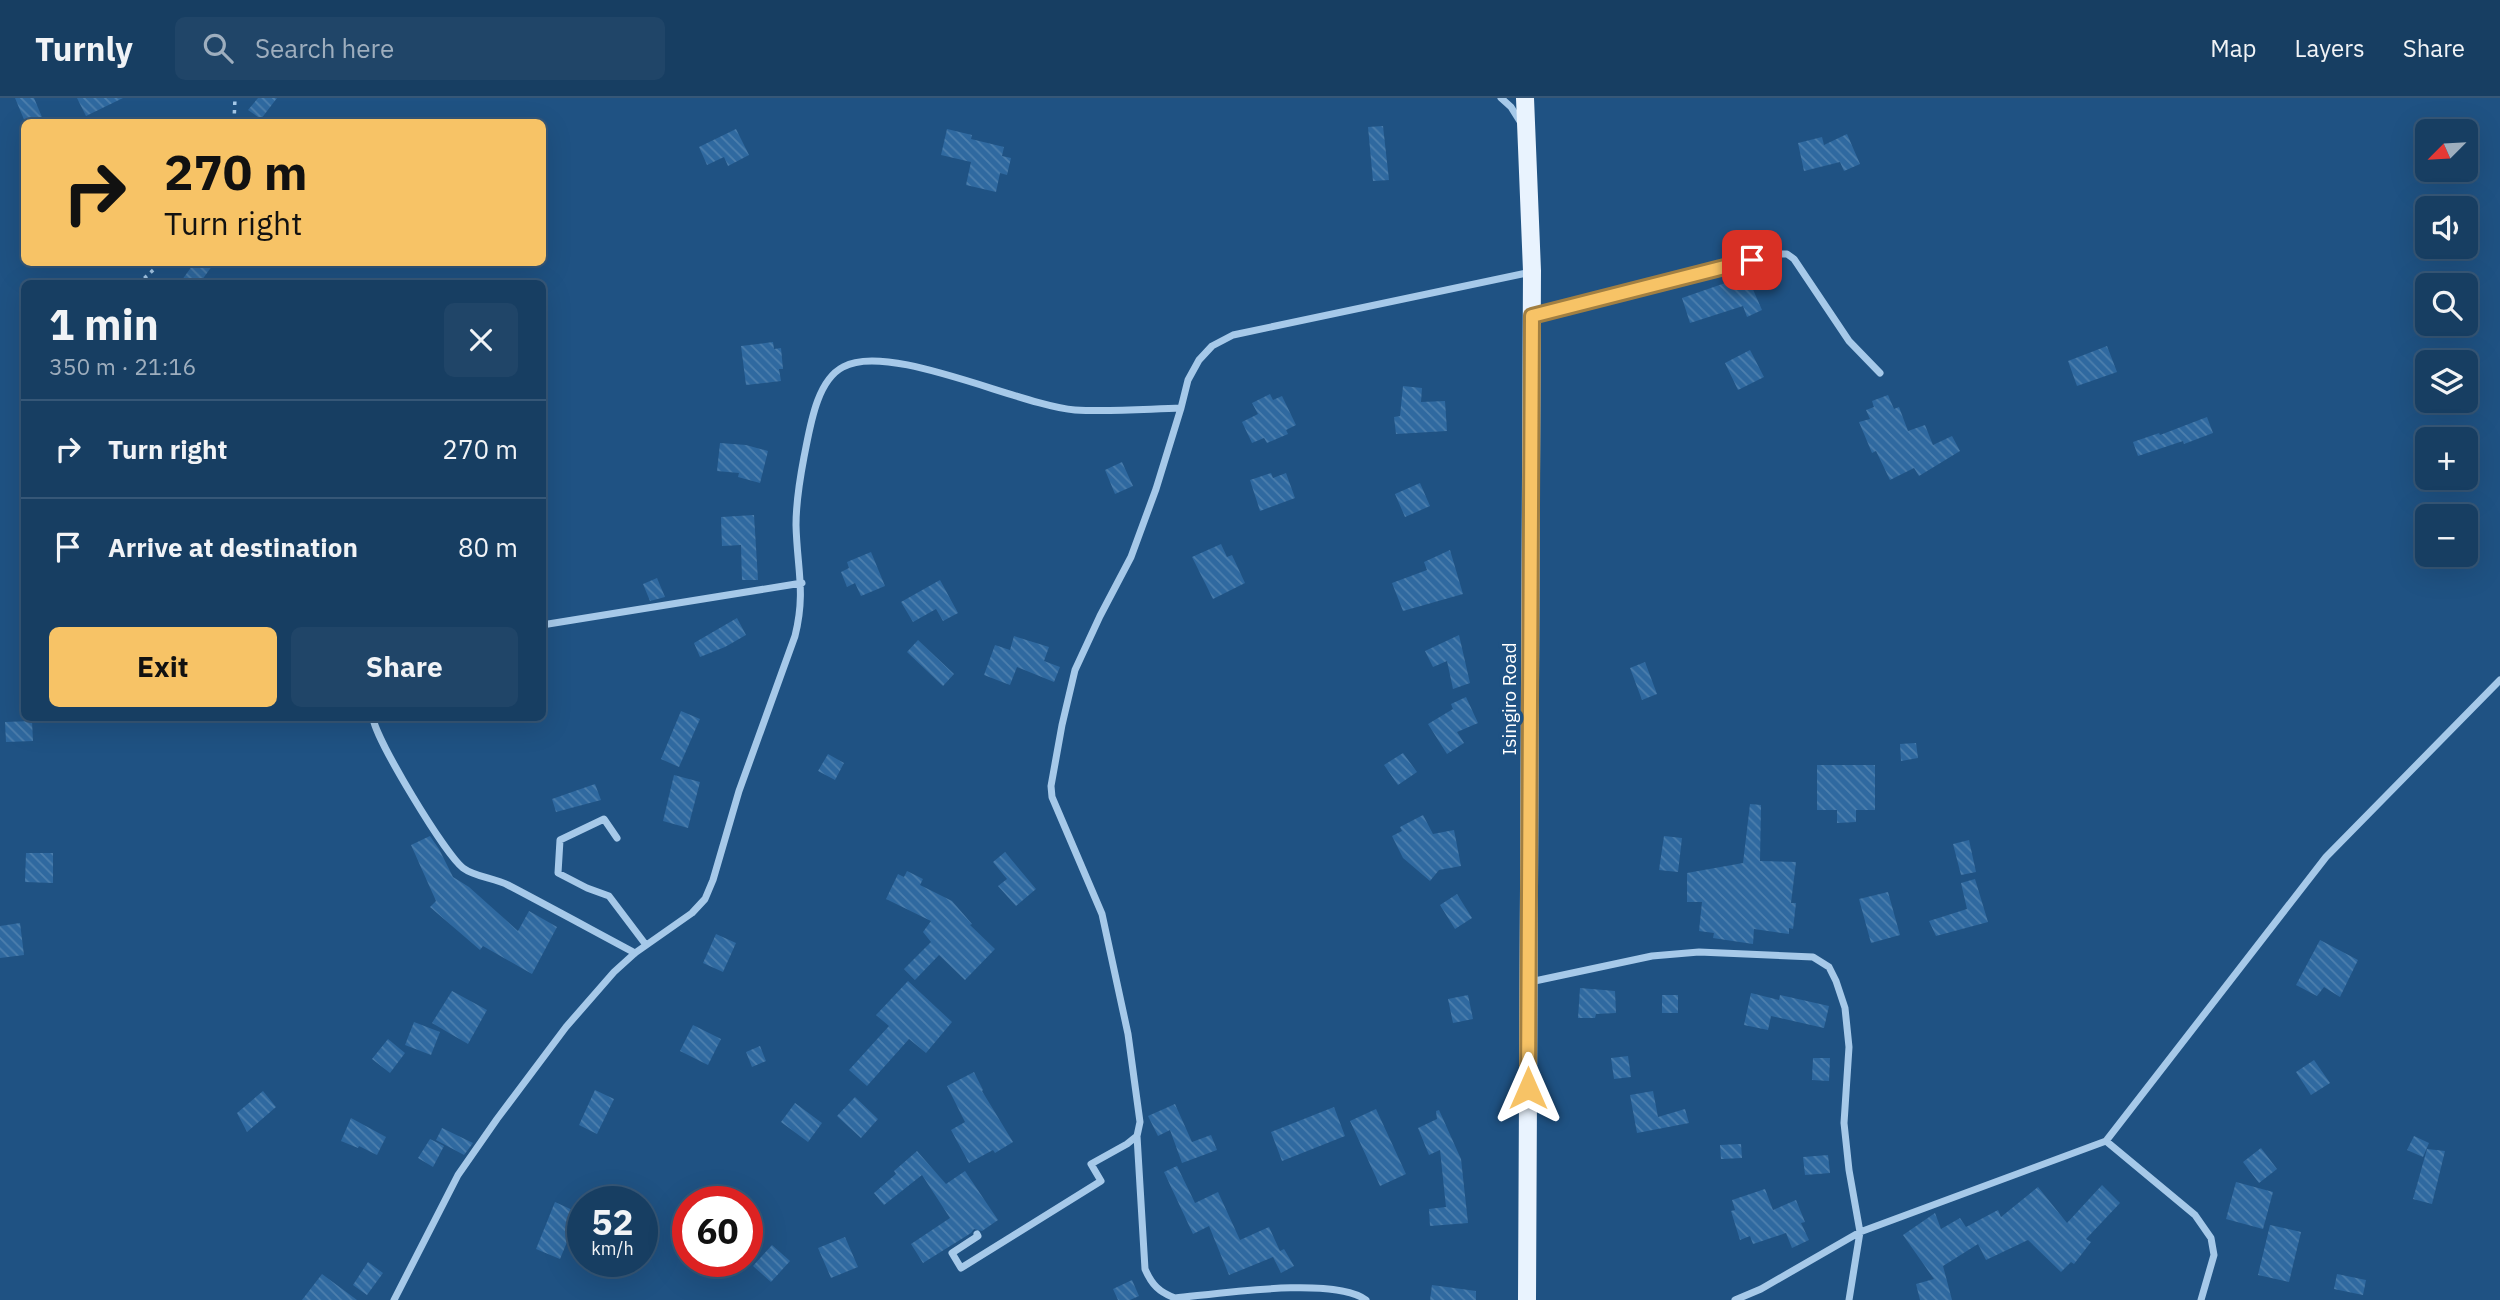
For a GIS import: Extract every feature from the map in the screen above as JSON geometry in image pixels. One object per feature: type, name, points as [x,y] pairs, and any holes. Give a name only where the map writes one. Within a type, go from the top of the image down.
[{"type":"main road","name":"Isingiro Road","points":[[1525,98],[1532,271],[1527,1300]]},
{"type":"street","points":[[1501,98],[1511,107],[1525,130]]},
{"type":"street","points":[[1532,316],[1777,254],[1787,254],[1794,259],[1849,341],[1880,373]]},
{"type":"street","points":[[1366,1300],[1357,1294],[1294,1287],[1175,1298],[1160,1292],[1145,1269],[1137,1136],[1140,1122],[1136,1085],[1102,914],[1054,805],[1051,786],[1075,670],[1131,557],[1156,489],[1188,380],[1199,360],[1212,346],[1233,335],[1532,271]]},
{"type":"street","points":[[394,1300],[458,1175],[496,1119],[566,1027],[614,972],[635,953],[692,913],[705,899],[739,791],[795,636],[802,583],[796,524],[804,459],[821,390],[830,375],[844,365],[862,361],[936,371],[1048,405],[1075,410],[1181,408]]},
{"type":"street","points":[[546,624],[802,583]]},
{"type":"street","points":[[1735,1300],[1761,1289],[1860,1232],[2106,1141],[2326,857],[2500,680]]},
{"type":"street","points":[[374,721],[386,750],[443,842],[462,867],[501,882],[635,953]]},
{"type":"street","points":[[617,838],[604,820],[560,840],[558,873],[609,896],[646,945]]},
{"type":"street","points":[[1529,982],[1652,956],[1699,952],[1814,957],[1829,967],[1845,1008],[1849,1047],[1844,1123],[1860,1232],[1849,1300]]},
{"type":"street","points":[[977,1234],[978,1237],[952,1253],[961,1268],[1101,1181],[1091,1164],[1137,1136]]},
{"type":"street","points":[[2106,1141],[2195,1215],[2211,1238],[2214,1255],[2201,1300]]},
{"type":"path","points":[[234,119],[235,98]]},
{"type":"path","points":[[142,280],[158,266]]},
{"type":"building","points":[[15,98],[34,98],[43,119],[24,119]]},
{"type":"building","points":[[77,98],[123,98],[86,116]]},
{"type":"building","points":[[258,98],[277,98],[261,119],[248,110]]},
{"type":"building","points":[[1383,126],[1389,180],[1373,181],[1368,127]]},
{"type":"building","points":[[736,129],[749,155],[728,166],[724,157],[707,165],[699,147]]},
{"type":"building","points":[[947,129],[972,135],[971,139],[1004,147],[1002,156],[1011,158],[1007,175],[1000,173],[996,192],[966,185],[971,162],[941,155]]},
{"type":"building","points":[[1847,134],[1860,164],[1844,171],[1840,162],[1804,171],[1798,143],[1822,137],[1824,145]]},
{"type":"building","points":[[192,266],[212,266],[202,280],[182,280]]},
{"type":"building","points":[[1744,269],[1762,310],[1747,317],[1743,306],[1690,323],[1682,298],[1731,281],[1729,276]]},
{"type":"building","points":[[773,342],[774,349],[781,348],[781,381],[746,385],[741,346]]},
{"type":"building","points":[[2107,346],[2117,372],[2077,386],[2068,361]]},
{"type":"building","points":[[1750,350],[1764,377],[1738,390],[1725,363]]},
{"type":"building","points":[[1403,386],[1422,388],[1421,402],[1445,401],[1447,431],[1396,434],[1394,417],[1400,416]]},
{"type":"building","points":[[1270,394],[1273,400],[1282,396],[1296,425],[1286,430],[1288,434],[1267,443],[1264,438],[1252,443],[1242,422],[1258,414],[1252,403]]},
{"type":"building","points":[[1888,395],[1894,409],[1899,407],[1908,431],[1925,425],[1933,445],[1952,436],[1960,451],[1919,476],[1914,468],[1890,480],[1876,451],[1872,453],[1859,422],[1870,419],[1866,410],[1874,407],[1872,401]]},
{"type":"building","points":[[2207,417],[2213,433],[2138,456],[2133,442]]},
{"type":"building","points":[[720,443],[746,445],[768,451],[760,483],[738,477],[739,473],[717,471]]},
{"type":"building","points":[[1122,462],[1133,486],[1115,494],[1105,470]]},
{"type":"building","points":[[1271,473],[1273,478],[1286,473],[1295,498],[1260,511],[1250,480]]},
{"type":"building","points":[[1420,483],[1430,506],[1405,517],[1395,494]]},
{"type":"building","points":[[754,515],[758,580],[742,580],[741,545],[722,546],[721,517]]},
{"type":"building","points":[[1221,544],[1227,557],[1232,555],[1245,583],[1213,599],[1192,557]]},
{"type":"building","points":[[1450,550],[1463,594],[1403,611],[1392,583],[1427,570],[1424,562]]},
{"type":"building","points":[[871,552],[885,586],[861,596],[855,583],[847,587],[841,572],[849,568],[847,562]]},
{"type":"building","points":[[657,578],[665,597],[650,601],[643,584]]},
{"type":"building","points":[[940,580],[958,613],[943,621],[936,609],[913,622],[901,602]]},
{"type":"building","points":[[737,618],[746,635],[700,657],[694,643]]},
{"type":"building","points":[[1459,635],[1470,683],[1453,689],[1447,661],[1433,667],[1425,651]]},
{"type":"building","points":[[1014,636],[1049,647],[1044,661],[1060,667],[1054,682],[1017,667],[1010,685],[984,675],[995,645],[1010,650]]},
{"type":"building","points":[[918,640],[954,674],[943,686],[907,652]]},
{"type":"building","points":[[1645,662],[1657,694],[1642,700],[1630,668]]},
{"type":"building","points":[[1466,697],[1478,723],[1457,732],[1464,743],[1447,754],[1428,724],[1453,709],[1451,704]]},
{"type":"building","points":[[681,711],[700,719],[679,767],[661,759]]},
{"type":"building","points":[[32,721],[33,741],[6,742],[5,722]]},
{"type":"building","points":[[1916,743],[1918,758],[1901,761],[1900,744]]},
{"type":"building","points":[[1403,753],[1417,772],[1398,785],[1384,765]]},
{"type":"building","points":[[828,754],[844,763],[835,780],[818,771]]},
{"type":"building","points":[[1817,765],[1875,765],[1875,810],[1856,810],[1856,822],[1837,823],[1837,810],[1817,810]]},
{"type":"building","points":[[674,775],[700,782],[688,828],[663,821]]},
{"type":"building","points":[[595,784],[601,800],[556,812],[552,799]]},
{"type":"building","points":[[1750,804],[1761,805],[1760,861],[1796,862],[1791,903],[1796,903],[1793,929],[1789,928],[1789,934],[1754,929],[1753,944],[1713,938],[1714,933],[1699,931],[1702,902],[1687,902],[1687,873],[1743,863]]},
{"type":"building","points":[[1423,815],[1433,834],[1454,830],[1461,866],[1439,870],[1430,881],[1403,858],[1392,836],[1402,831],[1400,827]]},
{"type":"building","points":[[430,836],[453,877],[469,887],[518,931],[529,911],[557,927],[532,974],[483,946],[480,950],[430,907],[436,901],[411,845]]},
{"type":"building","points":[[1664,836],[1682,838],[1678,872],[1659,870]]},
{"type":"building","points":[[1969,840],[1976,872],[1961,875],[1953,844]]},
{"type":"building","points":[[1005,852],[1036,889],[1016,906],[998,886],[1007,879],[993,862]]},
{"type":"building","points":[[26,853],[53,853],[53,883],[25,882]]},
{"type":"building","points":[[907,871],[923,879],[920,885],[952,901],[972,924],[970,925],[995,949],[965,980],[939,955],[915,980],[904,969],[931,942],[923,932],[931,921],[886,899],[898,874],[904,877]]},
{"type":"building","points":[[1975,879],[1988,922],[1936,936],[1929,921],[1967,909],[1961,883]]},
{"type":"building","points":[[1888,892],[1900,935],[1871,943],[1859,899]]},
{"type":"building","points":[[1457,894],[1472,918],[1455,929],[1440,905]]},
{"type":"building","points":[[20,923],[24,955],[0,958],[0,926]]},
{"type":"building","points":[[716,934],[736,943],[723,972],[703,963]]},
{"type":"building","points":[[2320,940],[2358,960],[2340,997],[2324,987],[2317,996],[2296,985]]},
{"type":"building","points":[[908,981],[952,1022],[926,1053],[909,1039],[867,1086],[849,1070],[889,1026],[876,1015]]},
{"type":"building","points":[[1580,988],[1615,991],[1616,1013],[1596,1014],[1595,1018],[1578,1018]]},
{"type":"building","points":[[452,991],[487,1010],[468,1044],[432,1023]]},
{"type":"building","points":[[1751,993],[1779,1000],[1780,995],[1829,1006],[1824,1028],[1771,1016],[1768,1030],[1744,1025]]},
{"type":"building","points":[[1468,995],[1473,1019],[1453,1023],[1448,999]]},
{"type":"building","points":[[1662,995],[1678,995],[1678,1013],[1662,1013]]},
{"type":"building","points":[[414,1022],[440,1032],[431,1055],[405,1045]]},
{"type":"building","points":[[693,1025],[721,1039],[708,1065],[680,1051]]},
{"type":"building","points":[[388,1039],[405,1053],[390,1073],[372,1059]]},
{"type":"building","points":[[760,1046],[766,1061],[752,1067],[746,1052]]},
{"type":"building","points":[[1628,1056],[1631,1077],[1614,1079],[1611,1058]]},
{"type":"building","points":[[1813,1058],[1830,1058],[1829,1081],[1812,1080]]},
{"type":"building","points":[[2314,1060],[2330,1083],[2311,1095],[2296,1072]]},
{"type":"building","points":[[974,1072],[982,1091],[1013,1142],[995,1153],[993,1150],[969,1163],[951,1130],[965,1122],[947,1086]]},
{"type":"building","points":[[595,1090],[614,1099],[597,1134],[579,1125]]},
{"type":"building","points":[[263,1091],[276,1107],[247,1132],[237,1113]]},
{"type":"building","points":[[1653,1091],[1658,1117],[1685,1109],[1689,1123],[1637,1133],[1630,1095]]},
{"type":"building","points":[[855,1097],[878,1119],[861,1138],[837,1116]]},
{"type":"building","points":[[795,1103],[822,1123],[808,1142],[781,1122]]},
{"type":"building","points":[[1175,1104],[1192,1142],[1211,1135],[1217,1150],[1182,1163],[1170,1130],[1158,1136],[1148,1116]]},
{"type":"building","points":[[1334,1107],[1345,1136],[1282,1161],[1271,1132]]},
{"type":"building","points":[[1376,1109],[1406,1174],[1380,1186],[1350,1121]]},
{"type":"building","points":[[1439,1110],[1461,1159],[1468,1223],[1430,1226],[1429,1209],[1446,1207],[1440,1150],[1429,1155],[1418,1128],[1437,1119],[1436,1111]]},
{"type":"building","points":[[351,1118],[386,1137],[377,1155],[341,1141]]},
{"type":"building","points":[[442,1128],[473,1143],[464,1155],[436,1140]]},
{"type":"building","points":[[2414,1136],[2429,1143],[2423,1157],[2407,1150]]},
{"type":"building","points":[[430,1139],[444,1146],[433,1167],[418,1158]]},
{"type":"building","points":[[1741,1144],[1742,1158],[1721,1159],[1720,1145]]},
{"type":"building","points":[[2261,1148],[2277,1169],[2259,1183],[2243,1162]]},
{"type":"building","points":[[2427,1149],[2445,1151],[2432,1204],[2413,1199]]},
{"type":"building","points":[[917,1151],[946,1184],[965,1171],[998,1220],[982,1231],[974,1229],[923,1263],[911,1244],[950,1218],[922,1175],[884,1205],[874,1193]]},
{"type":"building","points":[[1828,1155],[1830,1173],[1805,1175],[1803,1157]]},
{"type":"building","points":[[1177,1166],[1195,1203],[1218,1192],[1240,1240],[1269,1227],[1280,1251],[1284,1249],[1294,1266],[1281,1273],[1273,1257],[1229,1275],[1209,1226],[1193,1234],[1164,1172]]},
{"type":"building","points":[[2236,1182],[2273,1192],[2263,1229],[2226,1219]]},
{"type":"building","points":[[2102,1185],[2120,1203],[2086,1239],[2091,1242],[2074,1264],[2071,1262],[2061,1272],[2028,1240],[1986,1260],[1978,1244],[1943,1266],[1952,1300],[1920,1300],[1916,1284],[1934,1279],[1903,1235],[1935,1213],[1941,1229],[1960,1218],[1966,1227],[1998,1210],[2001,1217],[2038,1187],[2067,1223]]},
{"type":"building","points":[[1765,1189],[1773,1210],[1796,1200],[1805,1222],[1801,1223],[1809,1240],[1792,1248],[1786,1233],[1753,1244],[1750,1236],[1740,1240],[1731,1211],[1735,1210],[1732,1200]]},
{"type":"building","points":[[555,1202],[567,1208],[567,1242],[560,1259],[536,1249]]},
{"type":"building","points":[[2270,1225],[2301,1232],[2289,1282],[2258,1275]]},
{"type":"building","points":[[845,1237],[858,1267],[831,1278],[818,1248]]},
{"type":"building","points":[[772,1245],[790,1261],[771,1282],[763,1275],[763,1255]]},
{"type":"building","points":[[368,1262],[383,1273],[367,1295],[353,1285]]},
{"type":"building","points":[[322,1274],[357,1300],[302,1300]]},
{"type":"building","points":[[2337,1274],[2366,1280],[2363,1295],[2334,1289]]},
{"type":"building","points":[[1132,1280],[1139,1296],[1130,1300],[1118,1300],[1113,1289]]},
{"type":"building","points":[[1432,1285],[1476,1291],[1476,1300],[1430,1300]]},
{"type":"route","points":[[1528,1088],[1532,316],[1752,260]]}]
